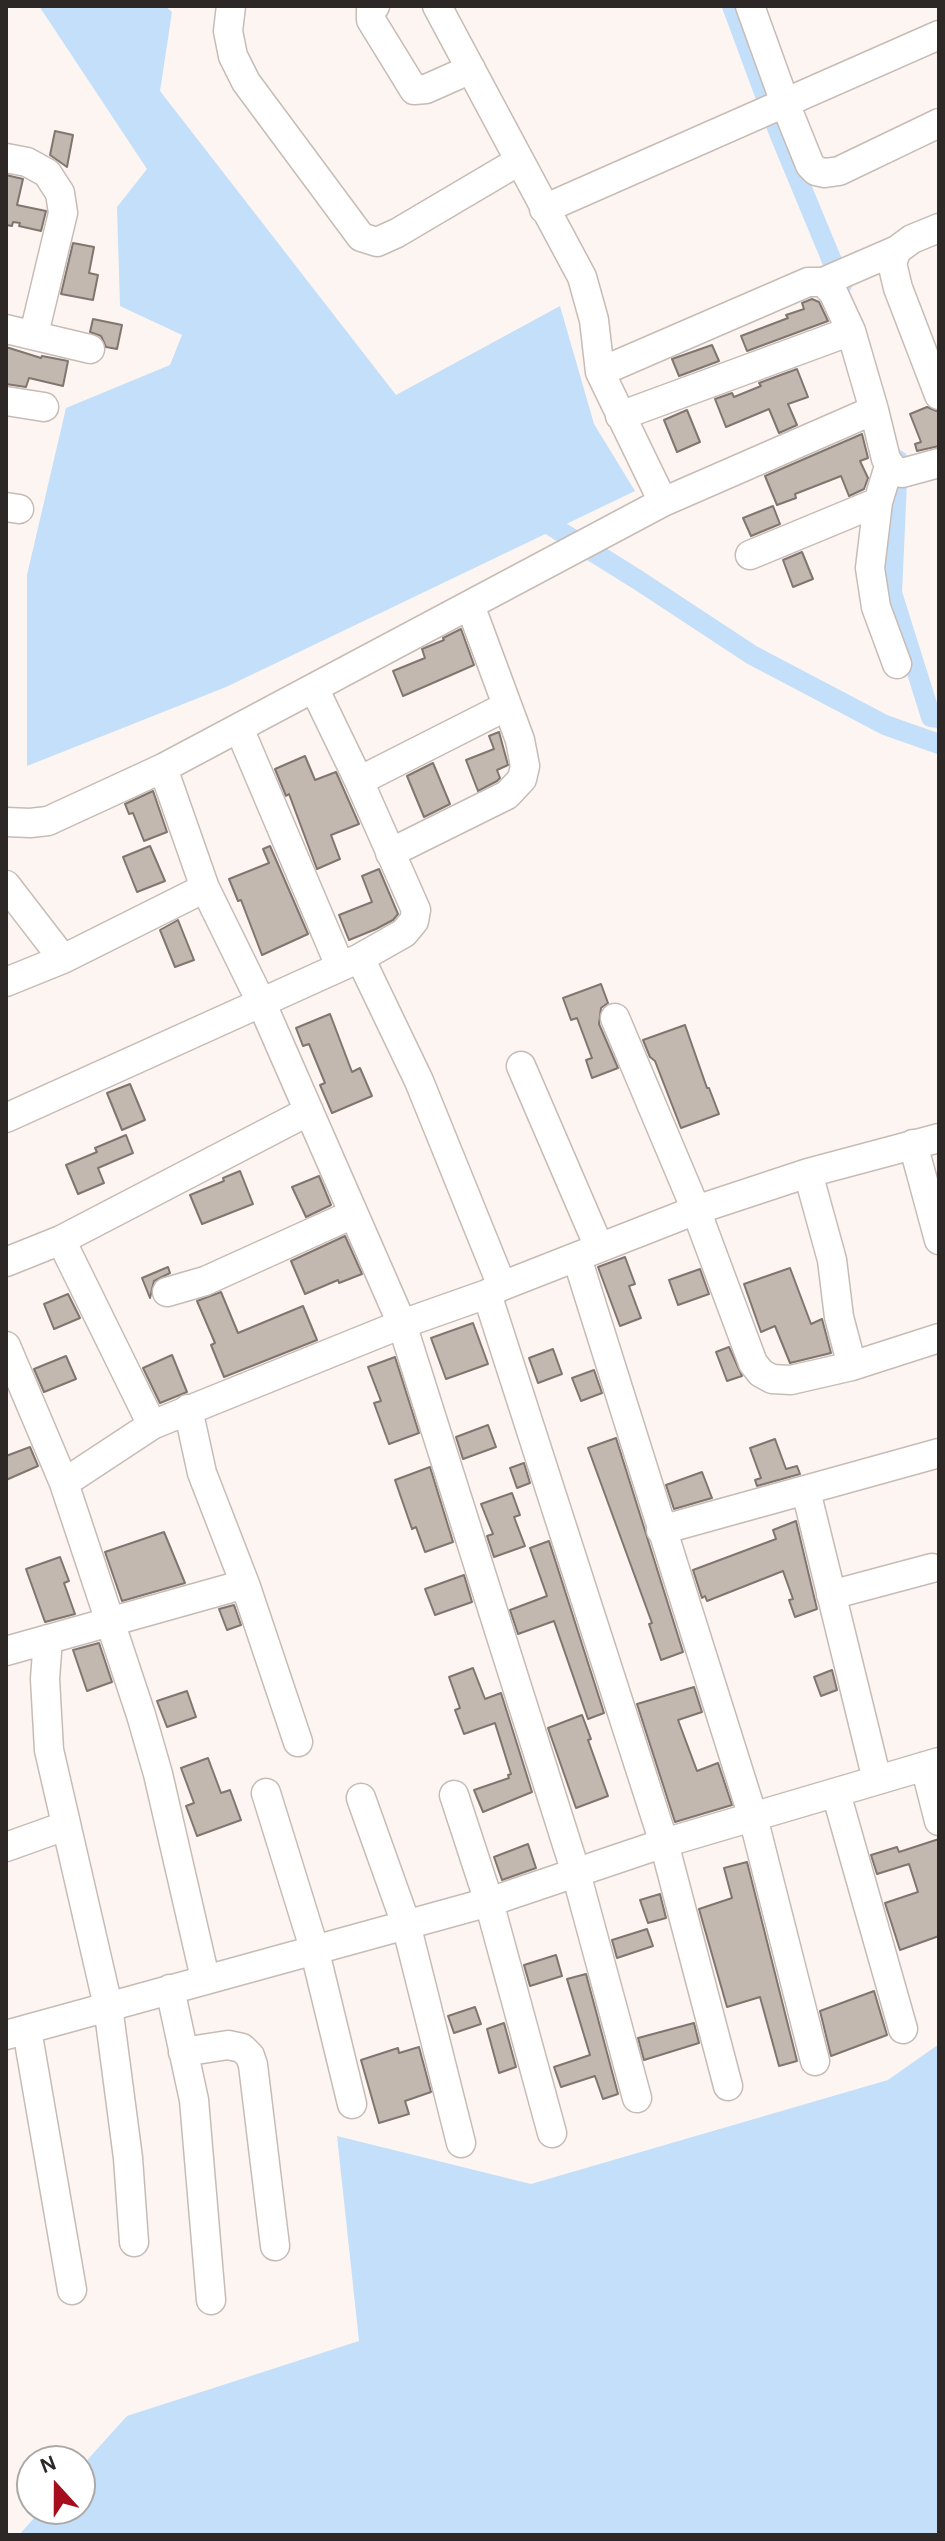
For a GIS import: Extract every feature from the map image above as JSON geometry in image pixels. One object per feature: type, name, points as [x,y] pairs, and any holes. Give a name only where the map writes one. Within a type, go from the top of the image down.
[{"type":"street","points":[[231,6],[228,31],[233,56],[246,82],[361,237],[377,242],[397,233],[519,161]]},
{"type":"street","points":[[375,6],[371,10],[371,20],[414,90],[426,89],[471,69]]},
{"type":"street","points":[[437,6],[582,277],[594,320],[600,372],[663,502]]},
{"type":"street","points":[[750,6],[784,103],[810,165],[816,171],[839,171],[939,123]]},
{"type":"street","points":[[544,209],[939,35]]},
{"type":"street","points":[[6,158],[27,162],[47,173],[60,193],[63,213],[34,334]]},
{"type":"street","points":[[600,372],[794,287],[808,282],[823,282],[939,228]]},
{"type":"street","points":[[897,250],[892,263],[898,288],[939,395]]},
{"type":"street","points":[[823,282],[833,292],[851,331],[895,470],[878,502],[870,568],[871,589],[897,664]]},
{"type":"street","points":[[6,329],[90,349]]},
{"type":"street","points":[[620,416],[851,331]]},
{"type":"street","points":[[6,401],[44,407]]},
{"type":"street","points":[[6,822],[48,821],[163,768],[663,502],[874,410]]},
{"type":"street","points":[[895,470],[939,463]]},
{"type":"street","points":[[750,555],[878,502]]},
{"type":"street","points":[[390,853],[507,795],[522,779],[525,766],[520,740],[470,605]]},
{"type":"street","points":[[6,1118],[350,962],[404,933],[414,921],[416,910],[314,688]]},
{"type":"street","points":[[359,781],[507,706]]},
{"type":"street","points":[[239,728],[350,962],[419,1081],[495,1290],[664,1843],[728,2086]]},
{"type":"street","points":[[163,768],[205,888],[262,1004],[402,1324],[576,1873],[637,2098]]},
{"type":"street","points":[[6,885],[63,959]]},
{"type":"street","points":[[6,982],[63,959],[205,888]]},
{"type":"street","points":[[615,1018],[696,1210],[753,1363],[761,1373],[772,1379],[791,1380],[852,1366],[939,1338]]},
{"type":"street","points":[[521,1066],[588,1253],[661,1530],[753,1817],[815,2061]]},
{"type":"street","points":[[6,1262],[61,1240],[309,1111]]},
{"type":"street","points":[[64,1483],[152,1425],[402,1324],[696,1210],[808,1173],[926,1141],[939,1240]]},
{"type":"street","points":[[808,1173],[832,1260],[839,1317],[852,1366]]},
{"type":"street","points":[[167,1292],[205,1281],[353,1214]]},
{"type":"street","points":[[61,1240],[152,1425]]},
{"type":"street","points":[[6,1346],[64,1483],[158,1774],[205,1978]]},
{"type":"street","points":[[188,1409],[202,1473],[245,1584],[298,1742]]},
{"type":"street","points":[[661,1530],[939,1453]]},
{"type":"street","points":[[806,1491],[877,1780]]},
{"type":"street","points":[[831,1595],[937,1575]]},
{"type":"street","points":[[6,1651],[245,1584]]},
{"type":"street","points":[[48,1639],[45,1719],[65,1826],[108,2006],[128,2158],[134,2242]]},
{"type":"street","points":[[72,2290],[16,2032],[489,1902],[664,1843],[932,1764],[939,1821]]},
{"type":"street","points":[[266,1793],[314,1948],[352,2104]]},
{"type":"street","points":[[836,1793],[903,2029]]},
{"type":"street","points":[[454,1795],[489,1902],[552,2133]]},
{"type":"street","points":[[361,1798],[406,1924],[461,2143]]},
{"type":"street","points":[[6,1847],[65,1826]]},
{"type":"street","points":[[170,1989],[194,2100],[211,2300]]},
{"type":"street","points":[[183,2052],[228,2045],[242,2048],[250,2056],[275,2246]]},
{"type":"water","points":[[39,6],[165,6],[172,12],[160,91],[396,395],[560,306],[594,424],[635,491],[226,687],[27,766],[27,575],[66,408],[170,365],[182,335],[120,306],[117,207],[147,169]]},
{"type":"water","points":[[939,2044],[939,2535],[19,2535],[28,2525],[96,2525],[96,2450],[127,2416],[359,2341],[337,2136],[531,2184],[888,2080]]},
{"type":"building","points":[[55,131],[73,135],[67,167],[50,155]]},
{"type":"building","points":[[6,175],[23,179],[17,205],[46,211],[41,231],[19,226],[20,223],[6,225]]},
{"type":"building","points":[[73,243],[94,247],[89,273],[98,275],[93,300],[61,294]]},
{"type":"building","points":[[812,299],[819,302],[828,321],[747,351],[741,336],[788,318],[786,315],[804,309],[802,303]]},
{"type":"building","points":[[93,319],[122,325],[117,349],[106,347],[101,336],[90,332]]},
{"type":"building","points":[[712,345],[719,361],[679,376],[672,359]]},
{"type":"building","points":[[6,347],[41,358],[68,361],[63,386],[29,378],[26,387],[6,384]]},
{"type":"building","points":[[797,369],[808,397],[788,404],[797,425],[779,433],[769,409],[726,427],[715,399],[732,393],[734,397],[761,386],[759,383]]},
{"type":"building","points":[[927,407],[939,412],[939,446],[917,451],[915,444],[921,442],[910,414]]},
{"type":"building","points":[[687,410],[700,442],[677,452],[664,420]]},
{"type":"building","points":[[862,434],[868,458],[860,461],[868,478],[864,489],[849,496],[841,476],[795,494],[796,498],[777,505],[765,476]]},
{"type":"building","points":[[773,506],[780,524],[751,536],[743,518]]},
{"type":"building","points":[[802,552],[813,579],[793,587],[783,560]]},
{"type":"building","points":[[461,629],[474,665],[403,696],[393,671],[425,658],[422,649]]},
{"type":"building","points":[[499,732],[508,765],[497,770],[500,778],[497,781],[478,791],[466,760],[494,749],[489,736]]},
{"type":"building","points":[[305,756],[315,780],[336,772],[359,824],[331,835],[340,859],[317,869],[289,794],[286,796],[275,769]]},
{"type":"building","points":[[433,763],[450,804],[424,817],[407,776]]},
{"type":"building","points":[[153,791],[167,832],[144,841],[133,813],[129,814],[125,804]]},
{"type":"building","points":[[150,846],[165,881],[137,892],[123,857]]},
{"type":"building","points":[[270,846],[308,934],[262,955],[241,900],[238,901],[229,879],[269,863],[263,849]]},
{"type":"building","points":[[379,869],[398,914],[393,920],[349,940],[339,915],[372,902],[362,876]]},
{"type":"building","points":[[178,920],[194,960],[175,967],[160,930]]},
{"type":"building","points":[[601,984],[608,1003],[601,1008],[599,1024],[618,1068],[592,1078],[586,1060],[592,1058],[577,1018],[571,1020],[563,998]]},
{"type":"building","points":[[330,1014],[352,1072],[360,1068],[372,1096],[332,1113],[320,1085],[325,1083],[309,1044],[303,1046],[296,1028]]},
{"type":"building","points":[[685,1025],[719,1114],[681,1128],[655,1061],[643,1040]]},
{"type":"building","points":[[130,1084],[145,1120],[122,1130],[107,1093]]},
{"type":"building","points":[[126,1135],[133,1153],[98,1168],[104,1183],[78,1194],[66,1165]]},
{"type":"building","points":[[240,1171],[253,1204],[202,1224],[190,1195]]},
{"type":"building","points":[[319,1176],[331,1205],[306,1217],[292,1187]]},
{"type":"building","points":[[345,1236],[362,1274],[305,1294],[291,1261]]},
{"type":"building","points":[[625,1257],[635,1284],[629,1286],[641,1318],[620,1326],[598,1267]]},
{"type":"building","points":[[168,1267],[170,1273],[154,1281],[150,1298],[142,1278]]},
{"type":"building","points":[[790,1268],[811,1324],[822,1319],[831,1353],[790,1363],[775,1326],[761,1332],[744,1284]]},
{"type":"building","points":[[700,1269],[709,1294],[678,1305],[669,1280]]},
{"type":"building","points":[[221,1292],[238,1333],[303,1306],[317,1340],[224,1377],[211,1345],[215,1343],[197,1301]]},
{"type":"building","points":[[68,1294],[80,1318],[54,1329],[44,1304]]},
{"type":"building","points":[[473,1323],[488,1364],[446,1379],[431,1338]]},
{"type":"building","points":[[729,1347],[742,1376],[727,1381],[716,1352]]},
{"type":"building","points":[[553,1349],[562,1374],[538,1383],[529,1358]]},
{"type":"building","points":[[172,1355],[187,1392],[160,1403],[143,1368]]},
{"type":"building","points":[[66,1356],[76,1379],[44,1392],[34,1369]]},
{"type":"building","points":[[395,1357],[419,1433],[389,1444],[374,1403],[381,1401],[368,1367]]},
{"type":"building","points":[[594,1370],[602,1393],[581,1401],[572,1378]]},
{"type":"building","points":[[488,1425],[496,1447],[463,1459],[456,1437]]},
{"type":"building","points":[[616,1438],[683,1652],[661,1660],[649,1624],[652,1623],[588,1448]]},
{"type":"building","points":[[775,1439],[786,1469],[797,1466],[800,1474],[757,1486],[755,1480],[761,1478],[750,1448]]},
{"type":"building","points":[[30,1447],[38,1466],[6,1480],[6,1456]]},
{"type":"building","points":[[524,1463],[530,1483],[517,1488],[510,1468]]},
{"type":"building","points":[[430,1467],[453,1542],[425,1552],[416,1527],[412,1529],[395,1480]]},
{"type":"building","points":[[702,1472],[712,1498],[674,1509],[666,1485]]},
{"type":"building","points":[[512,1493],[520,1515],[514,1517],[525,1546],[494,1557],[487,1536],[493,1534],[481,1504]]},
{"type":"building","points":[[796,1521],[817,1609],[795,1617],[789,1600],[793,1599],[783,1571],[707,1601],[705,1596],[702,1598],[693,1570],[776,1539],[773,1530]]},
{"type":"building","points":[[164,1532],[185,1583],[122,1601],[105,1552]]},
{"type":"building","points":[[549,1541],[604,1713],[588,1719],[554,1621],[518,1634],[510,1610],[547,1596],[530,1548]]},
{"type":"building","points":[[60,1557],[69,1581],[64,1583],[75,1614],[45,1622],[26,1569]]},
{"type":"building","points":[[464,1575],[472,1602],[435,1615],[425,1589]]},
{"type":"building","points":[[234,1605],[241,1625],[227,1630],[219,1609]]},
{"type":"building","points":[[99,1643],[112,1682],[87,1691],[73,1650]]},
{"type":"building","points":[[473,1668],[485,1699],[501,1693],[532,1792],[483,1812],[474,1790],[509,1778],[511,1774],[495,1723],[464,1734],[455,1710],[460,1708],[449,1677]]},
{"type":"building","points":[[832,1670],[837,1690],[821,1696],[814,1677]]},
{"type":"building","points":[[694,1687],[702,1712],[678,1720],[697,1771],[718,1763],[732,1805],[675,1822],[637,1704]]},
{"type":"building","points":[[187,1691],[196,1717],[167,1727],[157,1701]]},
{"type":"building","points":[[582,1715],[608,1796],[576,1808],[548,1728]]},
{"type":"building","points":[[208,1758],[221,1793],[230,1790],[241,1820],[197,1836],[186,1806],[194,1803],[181,1768]]},
{"type":"building","points":[[939,1839],[939,1936],[900,1950],[885,1903],[918,1892],[909,1864],[877,1874],[871,1855],[897,1847],[899,1852]]},
{"type":"building","points":[[528,1844],[536,1868],[502,1880],[494,1857]]},
{"type":"building","points":[[747,1862],[797,2061],[779,2066],[760,1997],[727,2007],[699,1909],[732,1898],[724,1868]]},
{"type":"building","points":[[660,1894],[666,1918],[648,1923],[640,1900]]},
{"type":"building","points":[[647,1929],[653,1946],[617,1958],[612,1940]]},
{"type":"building","points":[[556,1955],[562,1976],[530,1986],[524,1965]]},
{"type":"building","points":[[586,1974],[618,2094],[603,2099],[595,2076],[561,2087],[554,2067],[590,2055],[567,1979]]},
{"type":"building","points":[[874,1991],[887,2035],[831,2056],[820,2011]]},
{"type":"building","points":[[475,2007],[481,2024],[454,2033],[448,2016]]},
{"type":"building","points":[[504,2023],[516,2067],[499,2073],[487,2029]]},
{"type":"building","points":[[694,2023],[699,2043],[644,2060],[638,2038]]},
{"type":"building","points":[[419,2047],[431,2092],[405,2101],[409,2114],[379,2123],[361,2060],[398,2048],[399,2053]]},
{"type":"waterway","points":[[732,6],[779,133],[842,285]]},
{"type":"waterway","points":[[898,460],[892,593],[931,717],[939,718]]},
{"type":"waterway","points":[[534,515],[752,655],[885,725],[939,744]]}]
